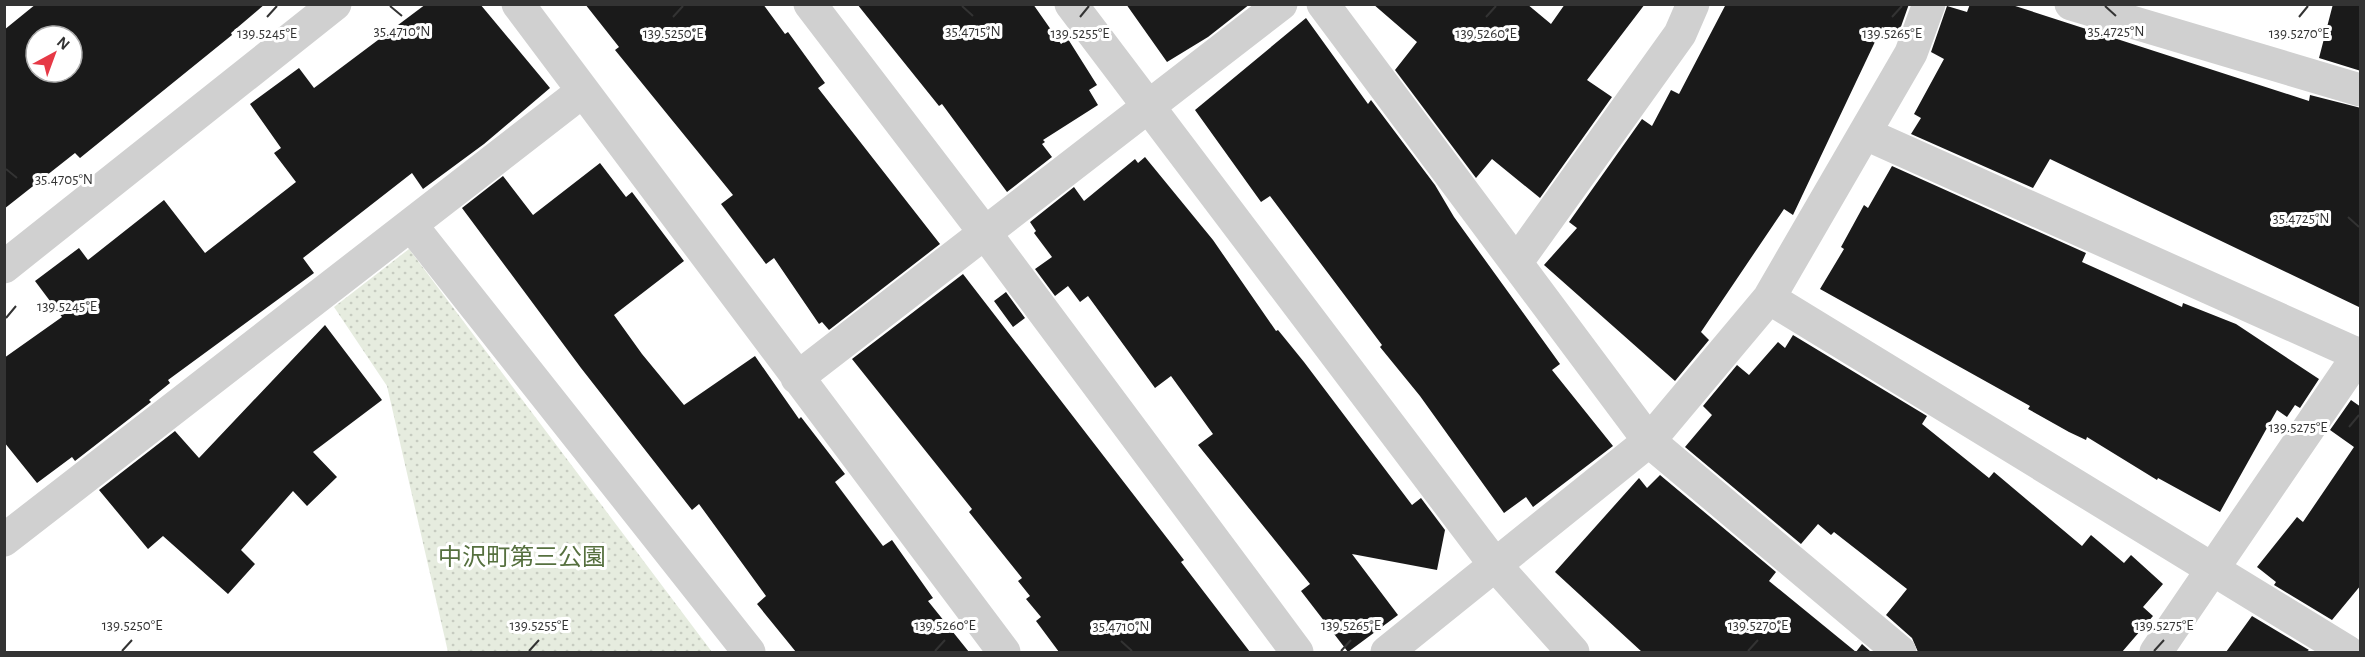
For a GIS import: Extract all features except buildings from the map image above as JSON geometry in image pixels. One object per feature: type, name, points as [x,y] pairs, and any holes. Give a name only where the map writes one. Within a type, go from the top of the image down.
[{"type":"street","points":[[4,267],[335,4]]},
{"type":"street","points":[[518,4],[1004,652]]},
{"type":"street","points":[[810,4],[985,233],[1296,652]]},
{"type":"street","points":[[1071,4],[1496,566],[1574,652]]},
{"type":"street","points":[[797,378],[1281,4]]},
{"type":"street","points":[[1323,4],[1649,441],[1900,652]]},
{"type":"street","points":[[1516,263],[1680,34],[1693,4]]},
{"type":"street","points":[[1387,652],[1649,441],[1769,298],[1911,53],[1929,4]]},
{"type":"street","points":[[2071,4],[2361,90]]},
{"type":"street","points":[[4,540],[583,91]]},
{"type":"street","points":[[1866,134],[2360,354],[2156,652]]},
{"type":"street","points":[[411,225],[749,652]]},
{"type":"street","points":[[1769,298],[2348,652]]},
{"type":"green space","name":"中沢町第三公園","points":[[409,249],[712,652],[448,652],[387,386],[334,307]]}]
